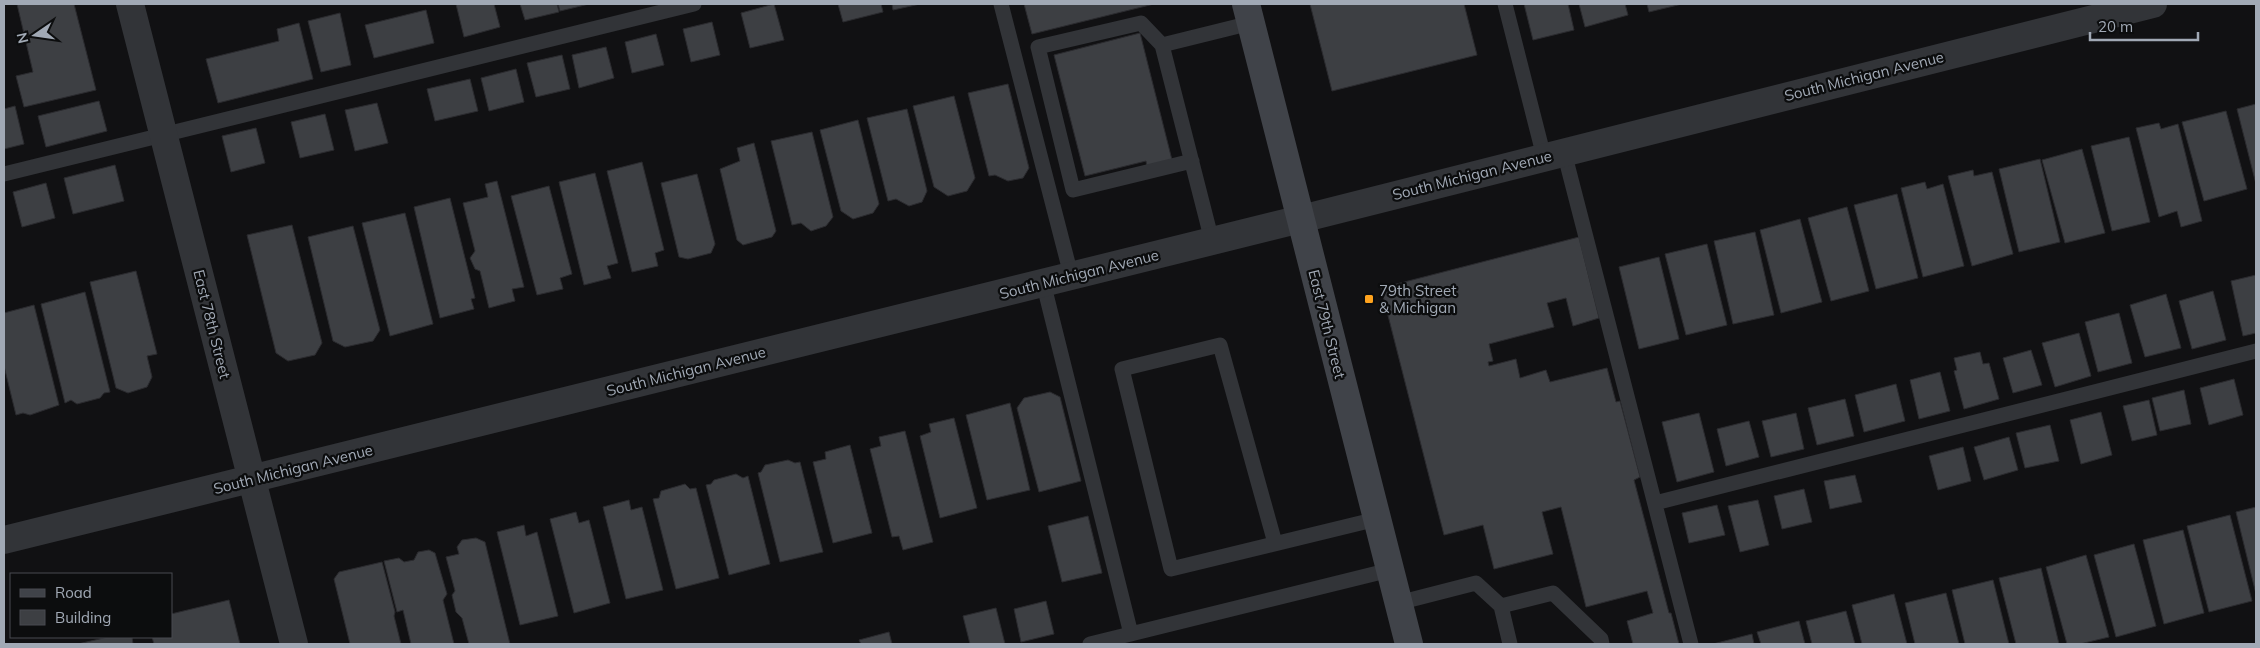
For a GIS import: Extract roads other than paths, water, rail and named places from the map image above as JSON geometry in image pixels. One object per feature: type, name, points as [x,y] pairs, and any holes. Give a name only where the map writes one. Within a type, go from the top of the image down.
[{"type":"main road","name":"East 79th Street","points":[[1249,13],[1409,644]]},
{"type":"street","name":"East 78th Street","points":[[130,4],[294,644]]},
{"type":"street","name":"South Michigan Avenue","points":[[4,540],[1301,219],[2153,4]]},
{"type":"lane","points":[[4,174],[694,4]]},
{"type":"lane","points":[[1001,4],[1071,275]]},
{"type":"lane","points":[[1506,4],[1554,154],[1655,503],[1691,644]]},
{"type":"lane","points":[[1162,45],[1249,13]]},
{"type":"lane","points":[[1014,53],[1141,23],[1162,45],[1212,241]]},
{"type":"lane","points":[[1038,47],[1073,190]]},
{"type":"lane","points":[[1050,195],[1192,161]]},
{"type":"lane","points":[[1043,282],[1131,634]]},
{"type":"lane","points":[[1275,543],[1220,345],[1122,369],[1171,569],[1377,519]]},
{"type":"lane","points":[[1655,503],[2256,351]]},
{"type":"lane","points":[[1090,644],[1131,634],[1151,637],[1390,570]]},
{"type":"lane","points":[[1398,603],[1476,583],[1500,606],[1510,644]]},
{"type":"lane","points":[[1500,606],[1553,594],[1601,639],[1602,644]]},
{"type":"place","name":"79th Street & Michigan","points":[[1369,299]]}]
